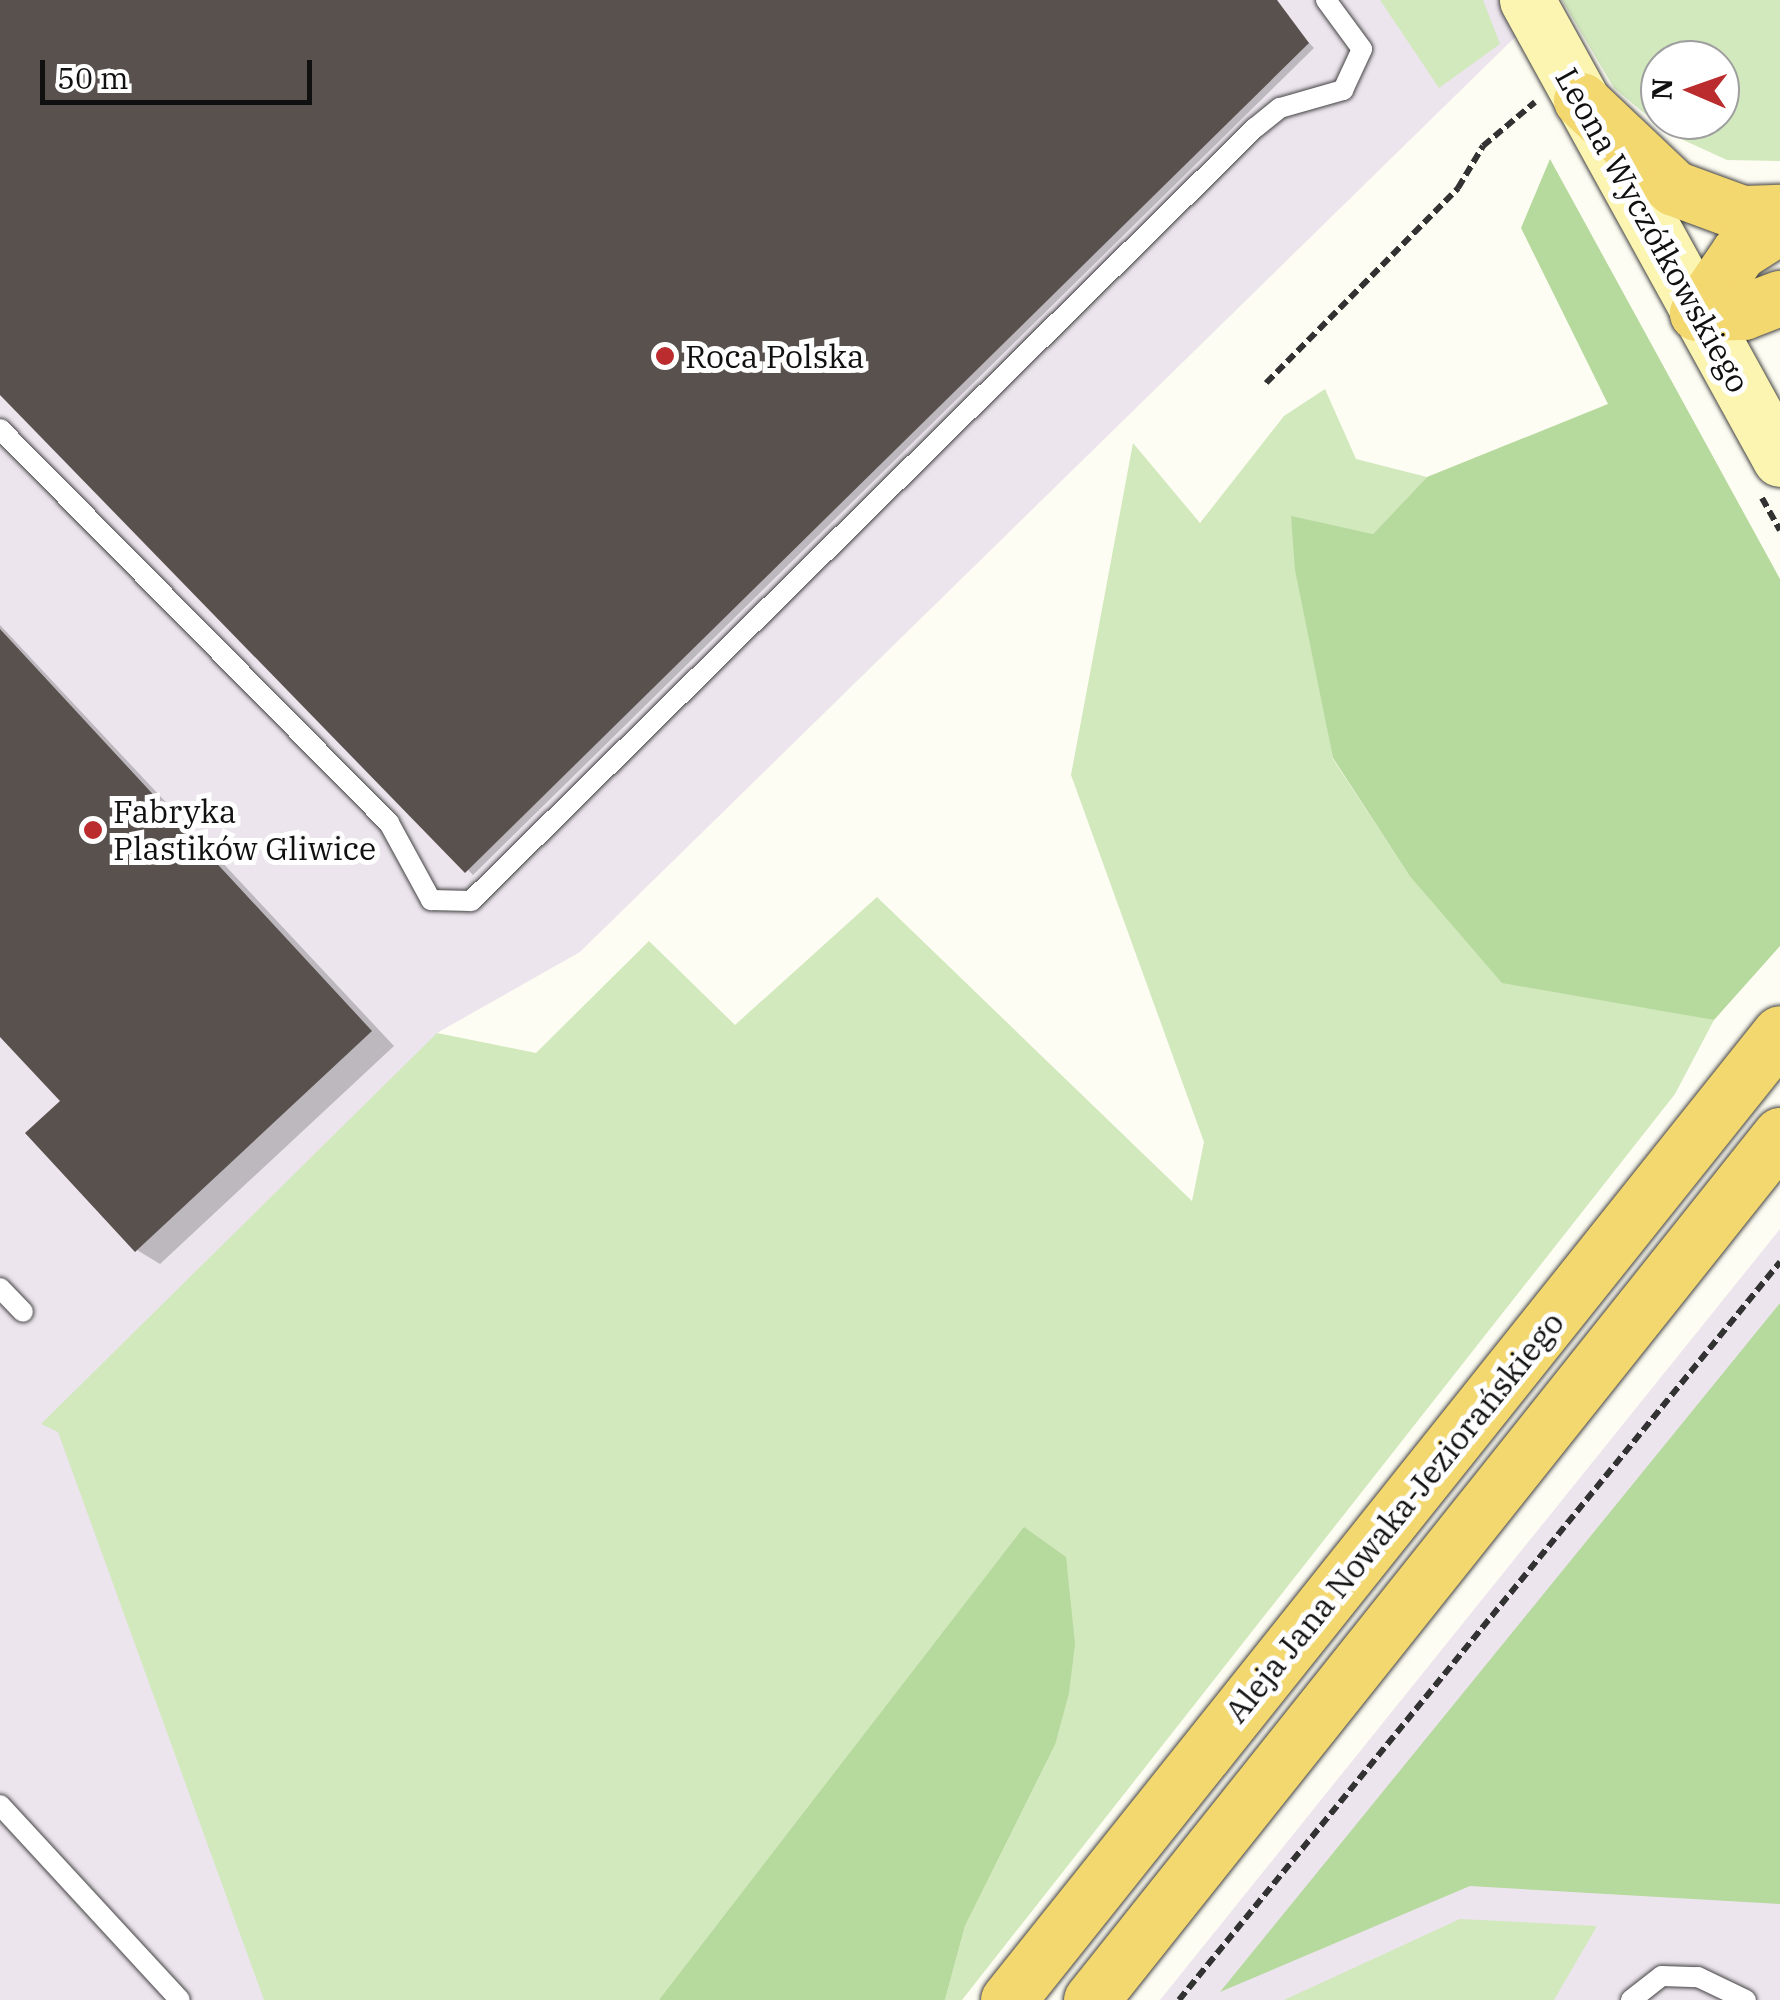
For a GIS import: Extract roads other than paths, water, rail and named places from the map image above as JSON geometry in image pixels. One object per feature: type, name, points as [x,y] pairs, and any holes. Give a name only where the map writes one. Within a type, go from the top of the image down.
[{"type":"main road","points":[[1576,91],[1674,188],[1742,213],[1780,212]]},
{"type":"main road","points":[[1696,313],[1740,252],[1780,226]]},
{"type":"main road","points":[[1696,313],[1743,312],[1780,298]]},
{"type":"main road","name":"Aleja Jana Nowaka-Jeziorańskiego","points":[[1008,2000],[1780,1033]]},
{"type":"main road","points":[[1092,2000],[1780,1135]]},
{"type":"street","name":"Leona Wyczółkowskiego","points":[[1526,0],[1780,459]]},
{"type":"lane","points":[[0,428],[390,823],[430,900],[471,901],[1256,128],[1280,108],[1342,90],[1362,49],[1326,0]]},
{"type":"lane","points":[[0,1288],[23,1312]]},
{"type":"lane","points":[[0,1805],[180,2000]]},
{"type":"lane","points":[[1631,2000],[1662,1976],[1698,1977],[1746,2000]]},
{"type":"place","name":"Roca Polska","points":[[665,356]]},
{"type":"place","name":"Fabryka Plastików Gliwice","points":[[93,830]]}]
